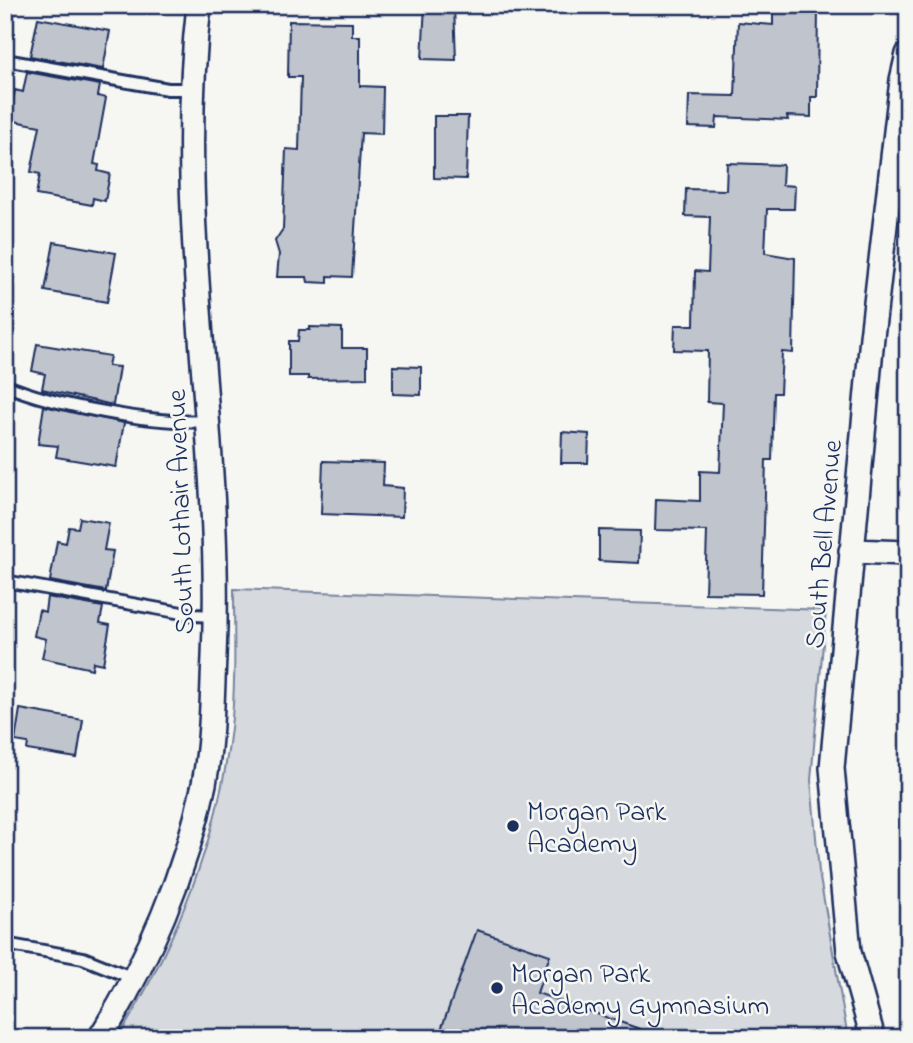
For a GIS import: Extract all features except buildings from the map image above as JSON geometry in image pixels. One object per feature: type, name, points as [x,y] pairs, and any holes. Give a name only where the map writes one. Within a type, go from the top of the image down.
[{"type":"street","name":"South Lothair Avenue","points":[[100,1038],[157,932],[186,850],[204,783],[216,616],[215,530],[190,173],[192,89],[200,5]]},
{"type":"street","name":"South Bell Avenue","points":[[873,1038],[849,952],[832,768],[851,551],[908,54]]},
{"type":"street","points":[[851,551],[908,553]]},
{"type":"lane","points":[[5,60],[168,89],[192,89]]},
{"type":"lane","points":[[5,385],[61,402],[160,419],[207,421]]},
{"type":"lane","points":[[5,581],[193,615],[216,616]]},
{"type":"lane","points":[[5,944],[83,958],[133,978]]},
{"type":"shaded area","name":"Morgan Park Academy","points":[[234,589],[826,610],[811,780],[819,872],[848,1038],[118,1038],[176,928],[205,850],[216,810],[233,711]]},
{"type":"place","name":"Morgan Park Academy","points":[[513,826]]},
{"type":"place","name":"Morgan Park Academy Gymnasium","points":[[497,988]]}]
